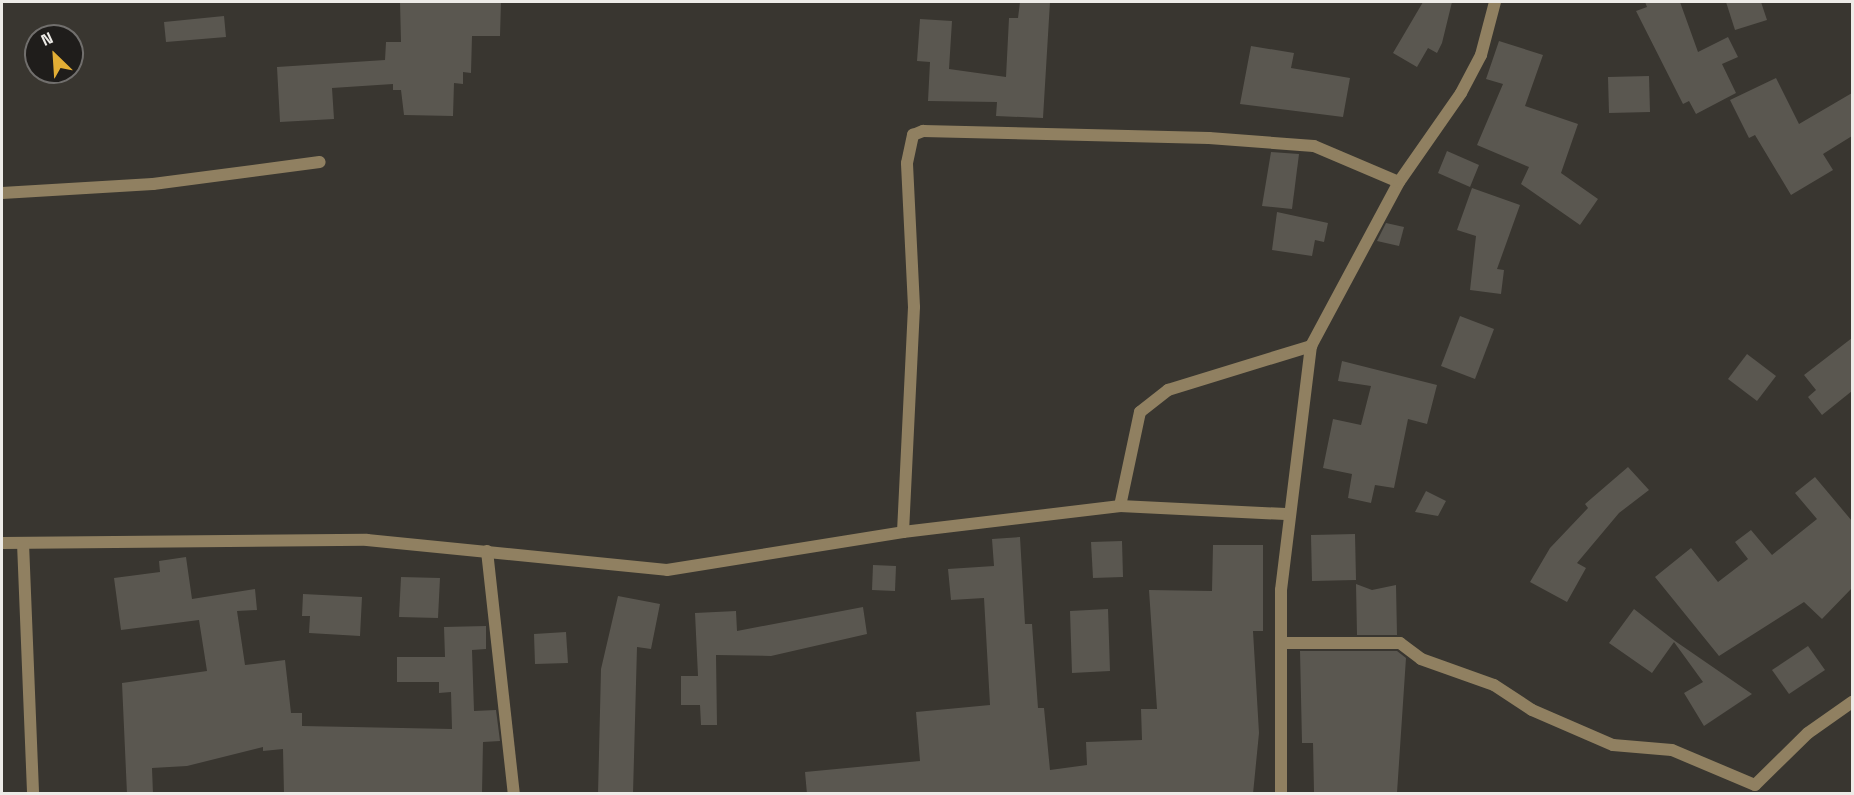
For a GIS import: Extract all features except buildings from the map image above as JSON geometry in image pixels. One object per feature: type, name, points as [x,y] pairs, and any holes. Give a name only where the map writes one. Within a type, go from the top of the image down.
[{"type":"street","points":[[1281,794],[1286,514],[1311,346],[1399,182],[1461,93],[1481,55],[1495,2]]},
{"type":"street","points":[[903,532],[914,307],[907,163],[913,135],[923,131],[1209,138],[1314,146],[1399,182]]},
{"type":"street","points":[[2,193],[153,184],[320,162]]},
{"type":"street","points":[[1120,506],[1140,412],[1168,390],[1311,346]]},
{"type":"street","points":[[2,543],[367,540],[667,570],[903,532],[1120,506],[1286,514]]},
{"type":"street","points":[[23,543],[33,794]]},
{"type":"street","points":[[487,551],[514,794]]},
{"type":"street","points":[[1282,643],[1400,643],[1421,660],[1494,685],[1532,710],[1613,745],[1672,750],[1755,785],[1808,733],[1852,702]]}]
